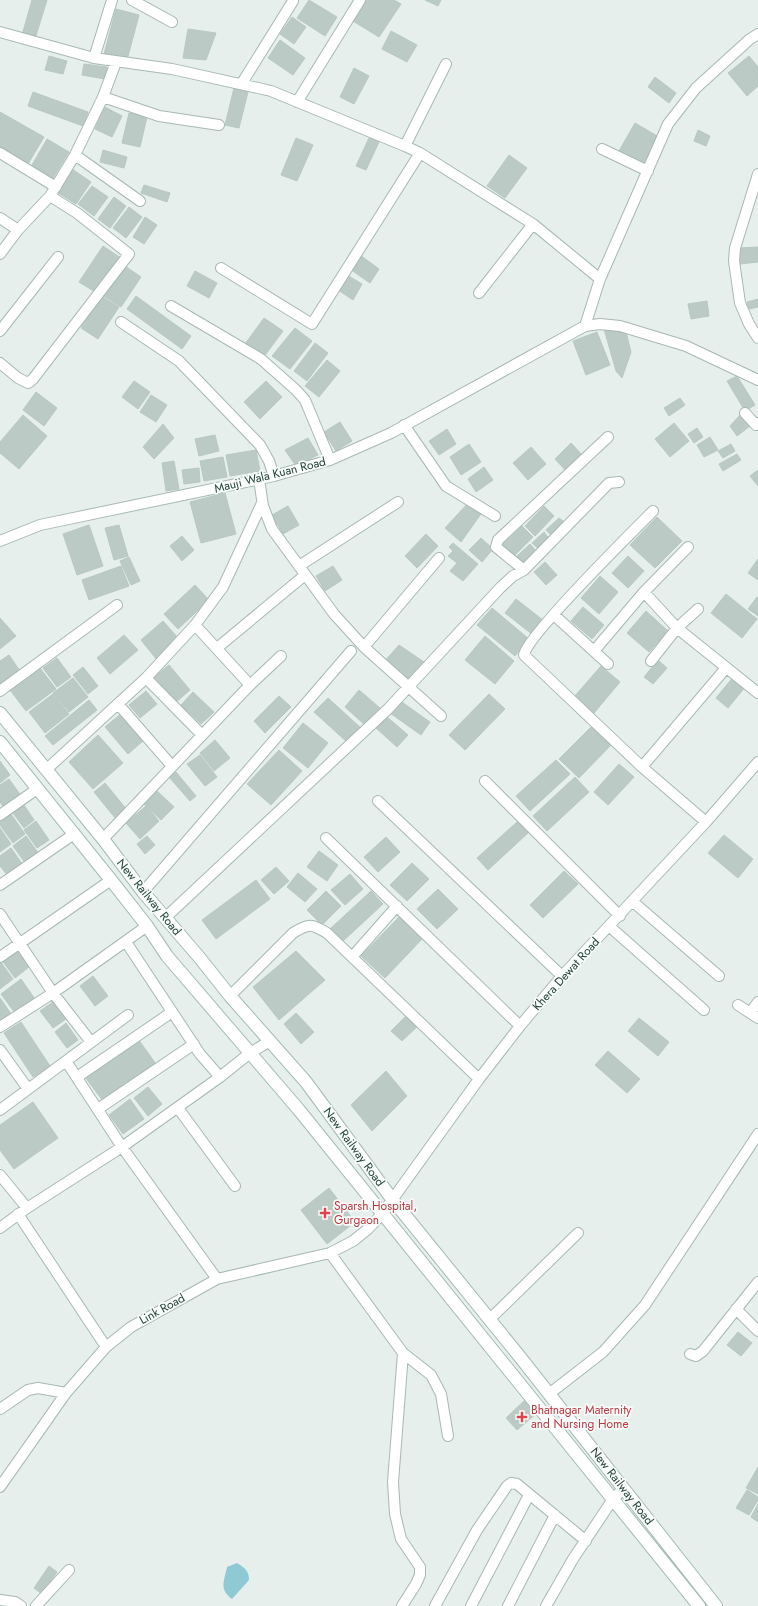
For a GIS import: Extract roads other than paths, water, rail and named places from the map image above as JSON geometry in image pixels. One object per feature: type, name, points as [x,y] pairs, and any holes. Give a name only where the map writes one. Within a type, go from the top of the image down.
[{"type":"main road","name":"New Railway Road","points":[[0,713],[103,839],[143,892],[199,957],[230,996],[306,1082],[392,1199],[549,1394],[716,1606]]},
{"type":"main road","name":"New Railway Road","points":[[0,744],[111,880],[147,926],[167,956],[299,1110],[699,1606]]},
{"type":"street","points":[[94,58],[112,0]]},
{"type":"street","points":[[132,0],[172,22]]},
{"type":"street","points":[[297,102],[360,0]]},
{"type":"street","points":[[242,83],[293,1]]},
{"type":"street","points":[[0,32],[94,58],[172,69],[242,83],[271,91],[406,146],[420,153],[533,224],[600,279]]},
{"type":"street","points":[[757,377],[686,346],[620,326],[600,324],[585,326],[600,279],[668,124],[696,88],[758,34]]},
{"type":"street","points":[[0,254],[18,230],[50,196],[56,187],[75,155],[103,97],[116,62]]},
{"type":"street","points":[[406,146],[446,64]]},
{"type":"street","points":[[103,97],[159,116],[219,125]]},
{"type":"street","points":[[602,149],[648,172]]},
{"type":"street","points":[[0,153],[56,187]]},
{"type":"street","points":[[221,268],[312,324],[420,153]]},
{"type":"street","points":[[75,155],[140,201]]},
{"type":"street","points":[[758,174],[735,248],[734,261],[740,303],[749,324],[758,338]]},
{"type":"street","points":[[0,363],[18,378],[28,383],[33,379],[129,254],[78,213],[50,196]]},
{"type":"street","points":[[0,218],[18,230]]},
{"type":"street","points":[[479,293],[533,224]]},
{"type":"street","points":[[0,331],[58,257]]},
{"type":"street","points":[[171,306],[261,359],[296,390],[304,400],[330,460]]},
{"type":"street","points":[[121,322],[179,361],[260,445],[269,461],[274,476]]},
{"type":"street","name":"Mauji Wala Kuan Road","points":[[0,541],[40,525],[274,476],[330,460],[404,425],[585,326]]},
{"type":"street","points":[[744,413],[756,425],[758,424]]},
{"type":"street","points":[[404,425],[446,486],[495,516]]},
{"type":"street","points":[[524,570],[496,547],[496,543],[608,436]]},
{"type":"street","points":[[259,479],[262,503],[272,529],[334,614],[364,647],[410,686],[441,716]]},
{"type":"street","points":[[165,918],[388,709],[500,588],[513,576],[524,570],[609,483],[619,482]]},
{"type":"street","points":[[217,648],[302,570],[398,502]]},
{"type":"street","points":[[47,769],[146,678],[195,625],[223,588],[262,503]]},
{"type":"street","points":[[653,511],[554,615],[526,648],[524,655],[525,658],[642,767],[706,822]]},
{"type":"street","points":[[594,651],[644,592],[688,547]]},
{"type":"street","points":[[364,647],[439,558]]},
{"type":"street","points":[[644,592],[677,628],[758,693]]},
{"type":"street","points":[[0,691],[117,605]]},
{"type":"street","points":[[651,661],[677,628],[698,609]]},
{"type":"street","points":[[554,615],[608,664]]},
{"type":"street","points":[[195,625],[250,685]]},
{"type":"street","points":[[143,892],[351,651]]},
{"type":"street","points":[[103,839],[250,685],[281,656]]},
{"type":"street","points":[[642,767],[726,668]]},
{"type":"street","points":[[146,678],[202,735]]},
{"type":"street","points":[[118,704],[172,766]]},
{"type":"street","name":"Khera Dewat Road","points":[[382,1214],[479,1079],[520,1026],[562,976],[620,916],[632,901],[706,822],[758,762]]},
{"type":"street","points":[[485,781],[620,916]]},
{"type":"street","points":[[0,815],[37,789]]},
{"type":"street","points":[[378,801],[562,976]]},
{"type":"street","points":[[0,886],[74,834]]},
{"type":"street","points":[[326,838],[520,1026]]},
{"type":"street","points":[[0,957],[111,880]]},
{"type":"street","points":[[632,901],[719,976]]},
{"type":"street","points":[[352,957],[397,906]]},
{"type":"street","points":[[0,914],[52,992],[91,1042]]},
{"type":"street","points":[[0,1027],[126,942],[147,926]]},
{"type":"street","points":[[230,996],[293,932],[306,926],[316,926],[327,933],[479,1079]]},
{"type":"street","points":[[609,926],[704,1010]]},
{"type":"street","points":[[126,942],[194,1044],[220,1077]]},
{"type":"street","points":[[738,1005],[754,1016],[758,1002]]},
{"type":"street","points":[[77,1077],[172,1012]]},
{"type":"street","points":[[0,1110],[128,1015]]},
{"type":"street","points":[[0,1228],[27,1208],[122,1147],[178,1108],[250,1053],[270,1041]]},
{"type":"street","points":[[98,1109],[194,1044]]},
{"type":"street","points":[[0,1050],[28,1089]]},
{"type":"street","points":[[66,1061],[122,1147],[217,1279]]},
{"type":"street","points":[[178,1108],[235,1186]]},
{"type":"street","points":[[549,1394],[603,1352],[645,1305],[758,1134]]},
{"type":"street","points":[[0,1175],[27,1208]]},
{"type":"street","points":[[18,1214],[106,1347]]},
{"type":"street","name":"Link Road","points":[[0,1487],[66,1392],[106,1347],[131,1327],[217,1279],[330,1253],[353,1241],[368,1230],[382,1214]]},
{"type":"street","points":[[489,1320],[578,1233]]},
{"type":"street","points":[[330,1253],[403,1353],[431,1375],[441,1394],[448,1436]]},
{"type":"street","points":[[690,1354],[696,1356],[703,1351],[758,1282]]},
{"type":"street","points":[[736,1309],[758,1331]]},
{"type":"street","points":[[402,1606],[420,1575],[420,1567],[402,1539],[394,1514],[394,1482],[403,1353]]},
{"type":"street","points":[[0,1409],[28,1390],[38,1388],[66,1392]]},
{"type":"street","points":[[435,1606],[477,1530],[507,1486],[511,1483],[516,1484],[556,1515],[586,1541]]},
{"type":"street","points":[[546,1606],[562,1577],[613,1499],[623,1489]]},
{"type":"street","points":[[470,1606],[529,1495]]},
{"type":"street","points":[[508,1606],[556,1515]]},
{"type":"street","points":[[36,1606],[69,1570]]},
{"type":"street","points":[[0,1600],[15,1602],[21,1606]]},
{"type":"water","points":[[237,1563],[246,1570],[249,1580],[232,1599],[225,1592],[224,1581],[227,1567]]},
{"type":"place","name":"Sparsh Hospital, Gurgaon","points":[[325,1213]]},
{"type":"place","name":"Bhatnagar Maternity and Nursing Home","points":[[522,1417]]}]
